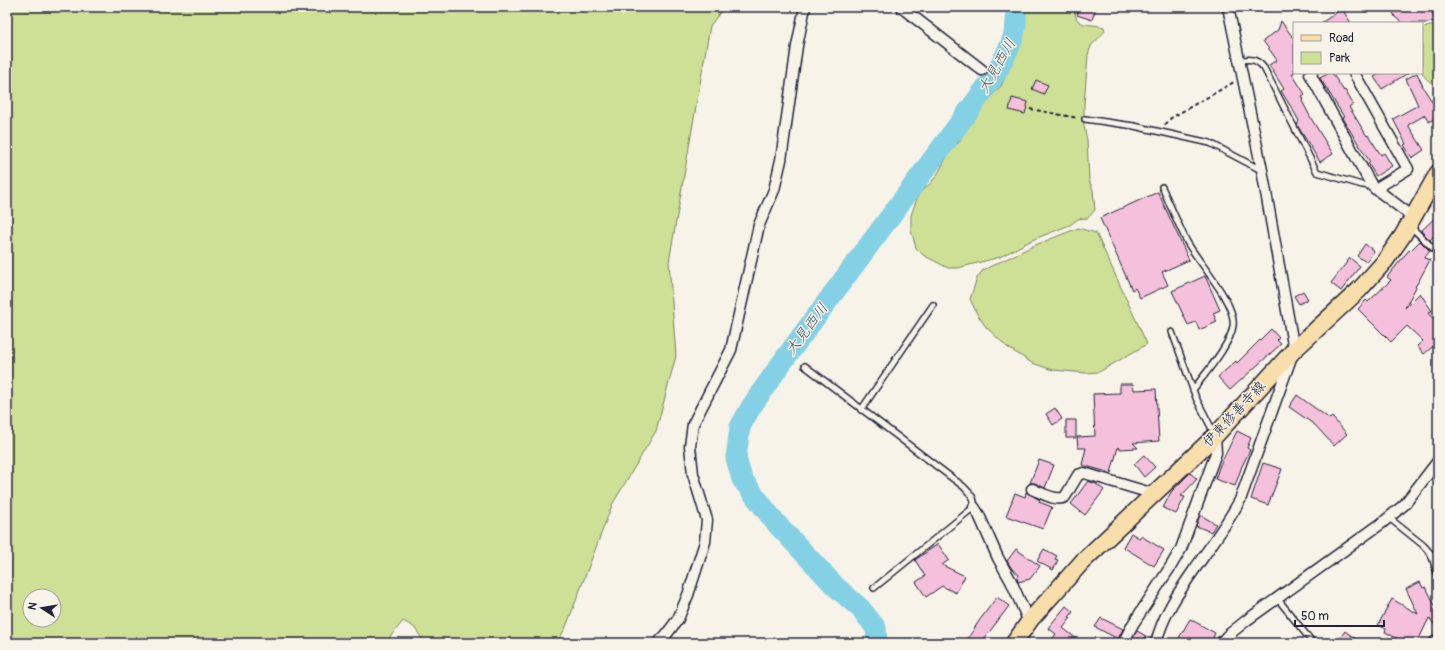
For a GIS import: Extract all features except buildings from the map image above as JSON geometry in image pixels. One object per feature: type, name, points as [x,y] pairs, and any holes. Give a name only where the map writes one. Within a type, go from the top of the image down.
[{"type":"main road","name":"伊東修善寺線","points":[[1014,643],[1029,622],[1082,562],[1215,436],[1294,350],[1360,289],[1385,261],[1411,221],[1438,173]]},
{"type":"street","points":[[658,643],[678,619],[688,595],[705,542],[707,520],[693,474],[690,446],[693,424],[731,350],[759,225],[774,190],[781,160],[797,46],[805,7]]},
{"type":"street","points":[[1156,643],[1159,630],[1168,610],[1230,519],[1240,500],[1294,350],[1262,170],[1228,7]]},
{"type":"street","points":[[905,8],[982,70]]},
{"type":"street","points":[[1310,74],[1373,188],[1411,221]]},
{"type":"street","points":[[1355,74],[1408,169],[1373,188]]},
{"type":"street","points":[[1123,643],[1133,624],[1172,566],[1181,549],[1216,453],[1215,436]]},
{"type":"street","points":[[1221,643],[1232,632],[1277,598],[1404,505],[1438,461]]},
{"type":"street","points":[[1032,489],[1063,499],[1078,475],[1084,473],[1154,494]]},
{"type":"street","points":[[974,508],[979,515],[998,558],[1011,581],[1029,622]]},
{"type":"street","points":[[1434,643],[1438,639]]},
{"type":"lane","points":[[1239,61],[1247,59],[1260,62],[1317,172],[1373,188]]},
{"type":"lane","points":[[1085,119],[1162,131],[1210,143],[1262,170]]},
{"type":"lane","points":[[1162,186],[1187,241],[1198,260],[1224,296],[1232,313],[1234,324],[1227,342],[1193,390]]},
{"type":"lane","points":[[1411,221],[1438,253]]},
{"type":"lane","points":[[861,410],[933,305]]},
{"type":"lane","points":[[1172,332],[1193,390],[1204,416],[1215,436]]},
{"type":"lane","points":[[805,366],[964,487],[973,496],[975,504],[974,508],[874,588]]},
{"type":"lane","points":[[1388,517],[1423,545],[1431,554],[1438,576]]},
{"type":"lane","points":[[1277,598],[1313,643]]},
{"type":"path","points":[[1162,131],[1171,118],[1242,77]]},
{"type":"path","points":[[1030,109],[1074,117]]},
{"type":"green space","points":[[7,7],[724,7],[710,26],[669,262],[676,356],[656,431],[612,505],[566,627],[557,643],[425,643],[414,627],[403,621],[385,643],[7,643]]},
{"type":"green space","points":[[1026,7],[1074,7],[1077,19],[1083,24],[1104,27],[1105,31],[1091,46],[1088,55],[1084,104],[1084,126],[1087,140],[1089,180],[1093,190],[1095,210],[1088,218],[1078,219],[1070,225],[1032,240],[1000,257],[958,268],[948,268],[923,255],[916,248],[911,230],[911,215],[919,193],[931,183],[950,151],[959,142],[971,116],[983,106],[1001,86],[1021,41],[1025,24]]},
{"type":"green space","points":[[1429,26],[1438,26],[1438,85],[1428,81],[1423,74],[1423,29]]},
{"type":"green space","points":[[1078,228],[1096,233],[1147,344],[1099,372],[1086,373],[1053,370],[1032,363],[1007,347],[986,327],[977,314],[970,299],[977,278],[983,270],[1033,246]]},
{"type":"waterway","name":"大見西川","points":[[877,643],[876,628],[861,609],[836,587],[775,522],[742,479],[736,458],[740,427],[751,407],[783,361],[993,78],[1007,53],[1014,35],[1016,26],[1015,7]]}]
